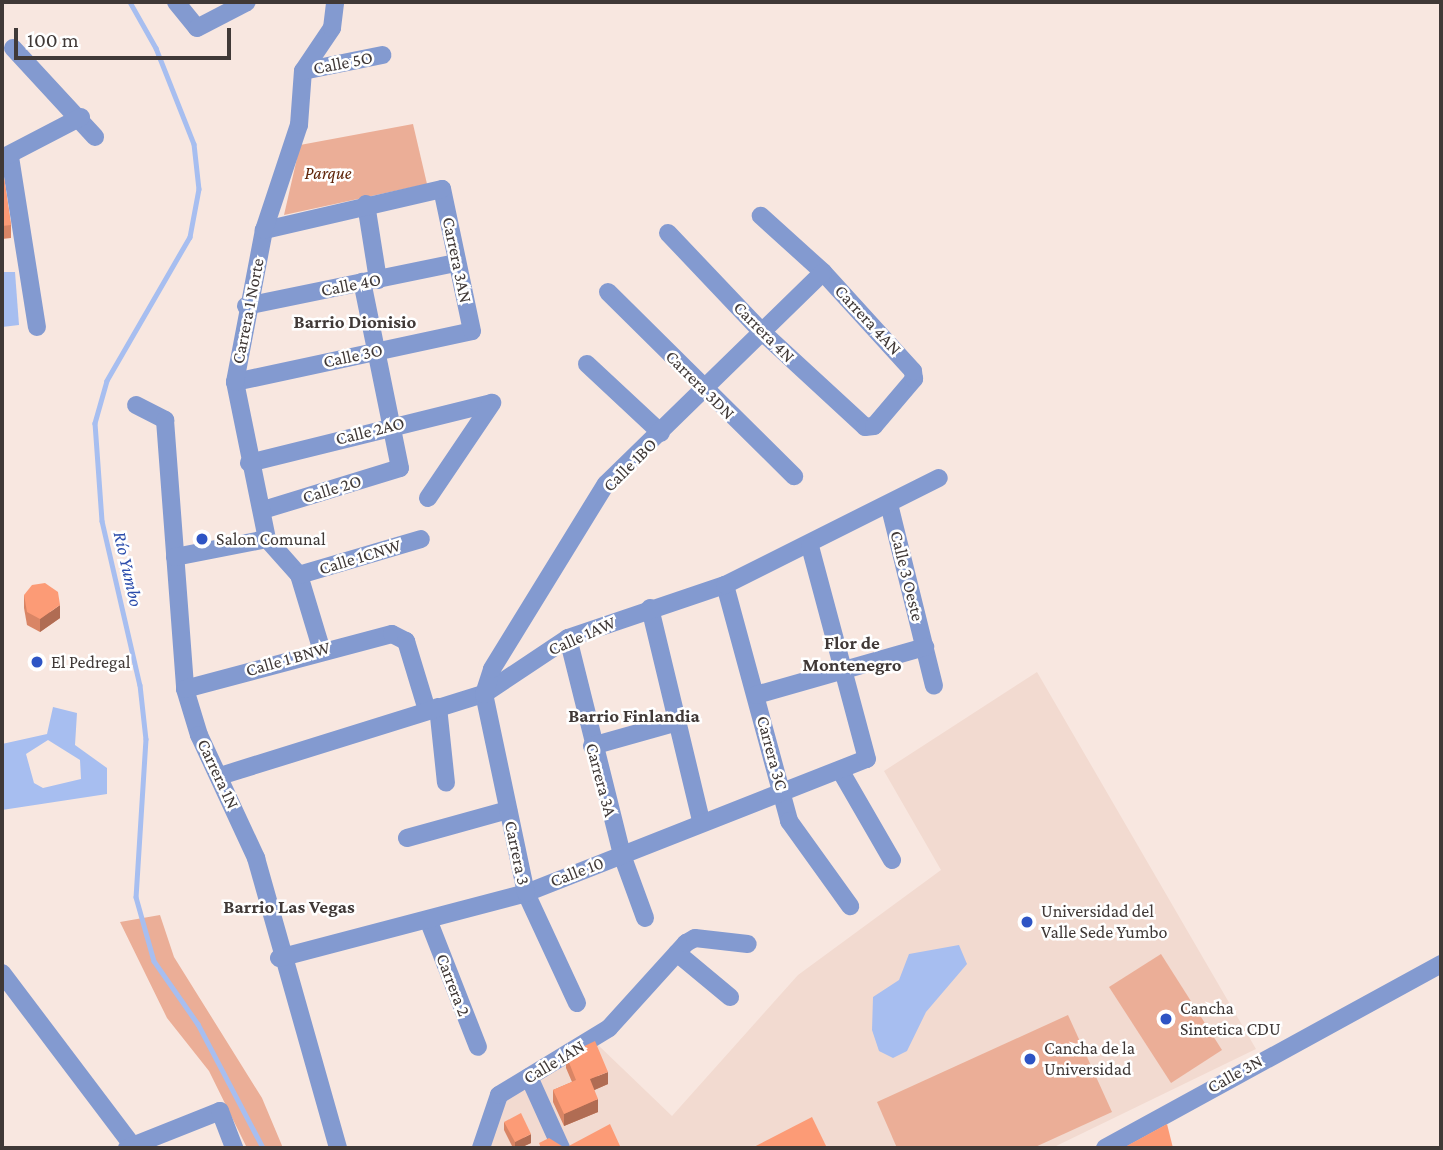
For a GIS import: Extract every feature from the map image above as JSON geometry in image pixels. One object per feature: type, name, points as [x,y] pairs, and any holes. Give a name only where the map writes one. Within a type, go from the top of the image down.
[{"type":"street","points":[[176,2],[197,29],[247,2]]},
{"type":"street","name":"Carrera 1 Norte","points":[[267,539],[263,510],[249,463],[235,382],[246,306],[264,230],[299,125],[303,71],[332,27],[335,2]]},
{"type":"street","points":[[13,48],[81,117],[95,137]]},
{"type":"street","name":"Calle 5O","points":[[303,71],[382,55]]},
{"type":"street","points":[[37,327],[6,158],[81,117]]},
{"type":"street","name":"Carrera 3AN","points":[[366,204],[442,188],[472,331]]},
{"type":"street","points":[[264,230],[366,204],[376,351],[392,424]]},
{"type":"street","name":"Carrera 4AN","points":[[761,216],[823,272],[914,371],[915,379],[882,421],[865,427]]},
{"type":"street","name":"Carrera 4N","points":[[668,233],[760,330],[865,427]]},
{"type":"street","name":"Calle 4O","points":[[246,306],[456,262]]},
{"type":"street","name":"Calle 1BO","points":[[484,694],[547,575],[607,484],[661,433],[760,330],[823,272]]},
{"type":"street","name":"Carrera 3DN","points":[[608,292],[794,476]]},
{"type":"street","name":"Calle 3O","points":[[235,382],[472,331]]},
{"type":"street","points":[[587,364],[661,433]]},
{"type":"street","name":"Calle 2AO","points":[[249,463],[392,424],[492,403],[428,498]]},
{"type":"street","name":"Carrera 1N","points":[[136,405],[165,420],[186,689],[256,858],[279,958],[338,1148]]},
{"type":"street","name":"Calle 2O","points":[[263,510],[400,468],[392,424]]},
{"type":"street","name":"Calle 1AW","points":[[220,776],[484,694],[568,638],[650,608],[725,585],[810,546],[939,478]]},
{"type":"street","name":"Calle 3 Oeste","points":[[889,504],[925,647]]},
{"type":"street","name":"Calle 1CNW","points":[[299,575],[421,538]]},
{"type":"street","points":[[174,557],[267,539],[299,575],[321,648]]},
{"type":"street","points":[[810,546],[846,669]]},
{"type":"street","name":"Carrera 3C","points":[[725,585],[789,821],[850,906]]},
{"type":"street","points":[[650,608],[674,723],[701,820]]},
{"type":"street","name":"Calle 1 BNW","points":[[186,689],[321,648],[392,634],[406,641],[432,709]]},
{"type":"street","name":"Carrera 3A","points":[[568,638],[592,747],[622,855],[645,918]]},
{"type":"street","points":[[756,695],[925,647],[934,686]]},
{"type":"street","name":"Calle 10","points":[[279,958],[429,922],[526,893],[701,820],[867,759],[846,669]]},
{"type":"street","name":"Carrera 3","points":[[484,694],[526,893],[577,1003]]},
{"type":"street","points":[[432,709],[446,783]]},
{"type":"street","points":[[592,747],[674,723]]},
{"type":"street","points":[[840,769],[892,860]]},
{"type":"street","points":[[407,838],[508,810]]},
{"type":"street","name":"Carrera 2","points":[[429,922],[478,1047]]},
{"type":"street","points":[[730,997],[677,953],[695,938],[748,944]]},
{"type":"street","name":"Calle 1AN","points":[[481,1148],[499,1096],[609,1028],[677,953]]},
{"type":"street","name":"Calle 3N","points":[[1105,1148],[1441,964]]},
{"type":"street","points":[[2,974],[130,1147],[220,1111],[233,1148]]},
{"type":"street","points":[[530,1077],[561,1148]]},
{"type":"shaded area","name":"Universidad del Valle Sede Yumbo","points":[[1037,672],[1256,1049],[1052,1148],[486,1148],[504,1100],[597,1044],[672,1116],[798,975],[941,870],[884,771]]},
{"type":"green space","name":"Parque","points":[[413,124],[427,184],[284,215],[300,145]]},
{"type":"green space","points":[[160,915],[174,957],[262,1098],[283,1148],[247,1148],[209,1071],[167,1018],[120,922]]},
{"type":"green space","name":"Cancha Sintetica CDU","points":[[1161,954],[1222,1050],[1171,1083],[1109,987]]},
{"type":"green space","name":"Cancha de la Universidad","points":[[1068,1015],[1112,1112],[1033,1148],[897,1148],[877,1102]]},
{"type":"water","points":[[2,272],[15,272],[19,325],[2,327]]},
{"type":"water","points":[[53,707],[77,713],[75,745],[107,768],[107,794],[2,810],[2,744],[47,734]],"holes":[[[48,740],[80,760],[81,779],[43,788],[34,783],[26,754]]]},
{"type":"water","points":[[959,945],[967,964],[926,1012],[907,1051],[893,1058],[879,1051],[872,1030],[873,997],[899,980],[909,954]]},
{"type":"building","points":[[2,165],[11,225],[2,226]]},
{"type":"building","points":[[45,583],[58,592],[60,605],[40,619],[27,612],[24,595],[32,585]]},
{"type":"building","points":[[595,1041],[608,1072],[590,1079],[598,1099],[564,1114],[553,1090],[576,1080],[566,1055]]},
{"type":"building","points":[[521,1113],[531,1134],[515,1142],[504,1122]]},
{"type":"building","points":[[812,1117],[827,1148],[752,1148]]},
{"type":"building","points":[[610,1124],[620,1146],[615,1148],[565,1148]]},
{"type":"building","points":[[1167,1124],[1173,1148],[1123,1148]]},
{"type":"building","points":[[549,1138],[565,1148],[541,1148],[539,1143]]},
{"type":"waterway","name":"Río Yumbo","points":[[130,2],[156,48],[194,144],[199,189],[190,237],[107,381],[95,423],[102,521],[140,685],[146,739],[136,897],[154,961],[198,1024],[263,1148]]},
{"type":"place","name":"Salon Comunal","points":[[202,539]]},
{"type":"place","name":"El Pedregal","points":[[37,662]]},
{"type":"place","name":"Universidad del Valle Sede Yumbo","points":[[1027,922]]},
{"type":"place","name":"Cancha Sintetica CDU","points":[[1166,1019]]},
{"type":"place","name":"Cancha de la Universidad","points":[[1030,1059]]},
{"type":"district","name":"Barrio Dionisio","points":[[355,322]]},
{"type":"district","name":"Flor de Montenegro","points":[[852,654]]},
{"type":"district","name":"Barrio Finlandia","points":[[634,716]]},
{"type":"district","name":"Barrio Las Vegas","points":[[289,907]]}]
